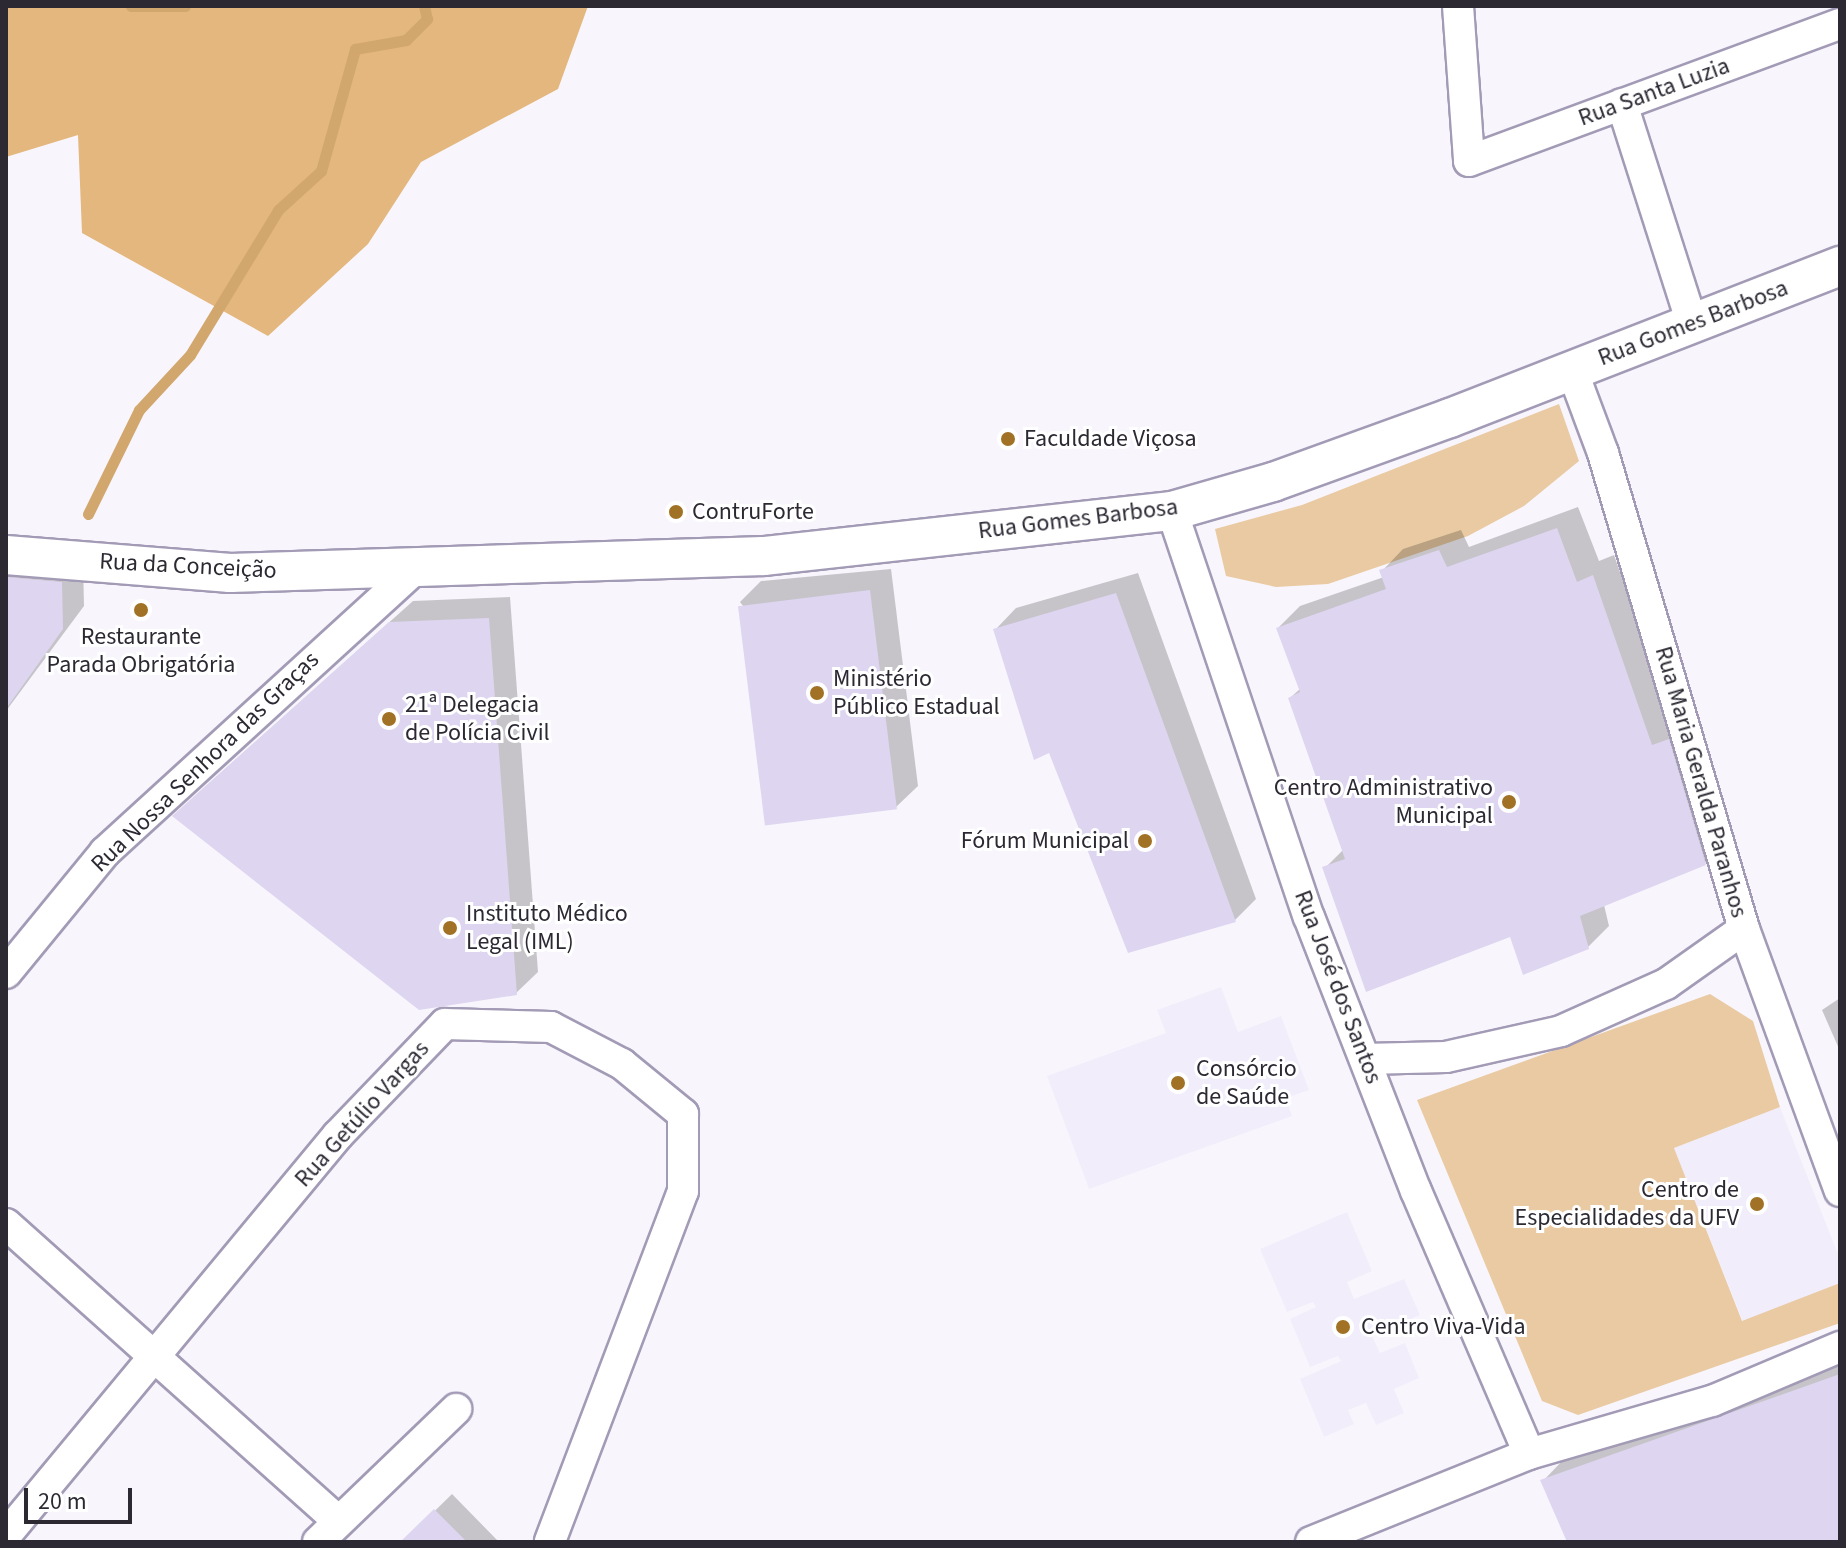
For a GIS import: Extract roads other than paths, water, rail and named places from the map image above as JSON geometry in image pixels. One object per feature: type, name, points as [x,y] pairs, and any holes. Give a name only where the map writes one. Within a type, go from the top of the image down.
[{"type":"street","name":"Rua Santa Luzia","points":[[1458,6],[1469,161],[1840,24]]},
{"type":"street","points":[[1622,104],[1692,323]]},
{"type":"street","name":"Rua Gomes Barbosa","points":[[418,566],[764,556],[1172,511],[1288,477],[1840,266]]},
{"type":"street","name":"Rua Maria Geralda Paranhos","points":[[1572,370],[1603,453],[1744,929],[1840,1191]]},
{"type":"street","name":"Rua José dos Santos","points":[[1172,511],[1309,917],[1416,1191],[1529,1454]]},
{"type":"street","name":"Rua da Conceição","points":[[6,555],[230,573],[418,566]]},
{"type":"street","name":"Rua Nossa Senhora das Graças","points":[[6,973],[105,852],[418,566]]},
{"type":"street","points":[[1365,1059],[1446,1057],[1561,1031],[1666,984],[1744,929]]},
{"type":"street","name":"Rua Getúlio Vargas","points":[[6,1535],[157,1357],[338,1135],[445,1024],[551,1027],[622,1064],[683,1114],[683,1191],[550,1542]]},
{"type":"street","points":[[6,1224],[157,1357],[328,1531],[456,1409]]},
{"type":"street","points":[[1311,1542],[1529,1454],[1712,1401],[1840,1347]]},
{"type":"waterway","points":[[131,6],[185,6]]},
{"type":"waterway","points":[[88,514],[139,410],[190,355],[278,210],[321,171],[355,49],[406,40],[427,19],[424,6]]},
{"type":"place","name":"Faculdade Viçosa","points":[[1008,439]]},
{"type":"place","name":"ContruForte","points":[[676,512]]},
{"type":"place","name":"Restaurante Parada Obrigatória","points":[[141,610]]},
{"type":"place","name":"Ministério Público Estadual","points":[[817,693]]},
{"type":"place","name":"21ª Delegacia de Polícia Civil","points":[[389,719]]},
{"type":"place","name":"Centro Administrativo Municipal","points":[[1509,802]]},
{"type":"place","name":"Fórum Municipal","points":[[1145,841]]},
{"type":"place","name":"Instituto Médico Legal (IML)","points":[[450,928]]},
{"type":"place","name":"Consórcio de Saúde","points":[[1178,1083]]},
{"type":"place","name":"Centro de Especialidades da UFV","points":[[1757,1204]]},
{"type":"place","name":"Centro Viva-Vida","points":[[1343,1327]]}]
